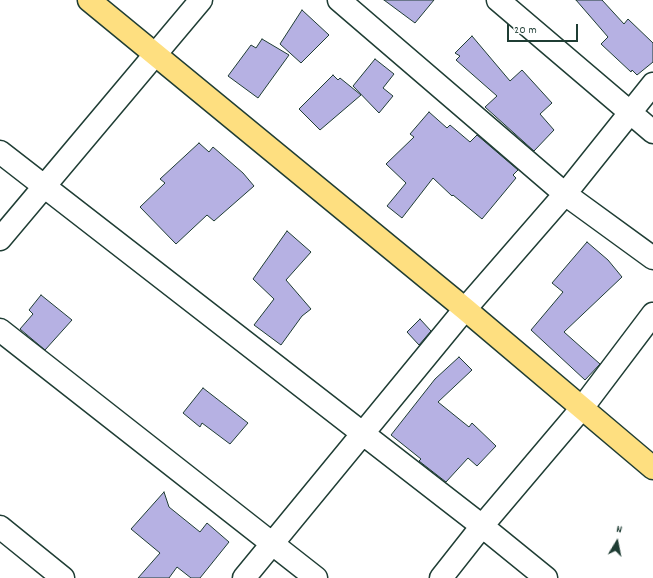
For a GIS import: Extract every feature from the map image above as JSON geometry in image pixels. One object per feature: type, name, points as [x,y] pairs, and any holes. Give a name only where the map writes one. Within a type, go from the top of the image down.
[{"type":"main road","points":[[89,0],[465,309],[653,468]]},
{"type":"street","points":[[0,239],[156,56],[201,0]]},
{"type":"street","points":[[339,0],[565,194],[653,258]]},
{"type":"street","points":[[498,0],[653,132]]},
{"type":"street","points":[[244,578],[465,309],[565,194],[629,112],[653,84]]},
{"type":"street","points":[[0,152],[43,187],[482,526],[546,578]]},
{"type":"street","points":[[441,578],[482,526],[582,408],[653,314]]},
{"type":"street","points":[[0,330],[316,578]]},
{"type":"street","points":[[0,527],[63,578]]},
{"type":"building","points":[[384,0],[434,0],[415,23]]},
{"type":"building","points":[[576,0],[602,0],[624,24],[628,19],[653,43],[653,62],[637,75],[632,70],[631,72],[601,44],[608,37]]},
{"type":"building","points":[[302,10],[329,35],[301,63],[280,44]]},
{"type":"building","points":[[472,36],[510,81],[522,70],[552,103],[540,114],[554,130],[534,151],[485,107],[497,96],[456,60],[460,56],[455,53]]},
{"type":"building","points":[[262,39],[289,55],[258,98],[228,76],[251,45],[256,48]]},
{"type":"building","points":[[375,59],[394,74],[383,88],[393,96],[379,113],[353,86]]},
{"type":"building","points":[[333,75],[338,80],[340,78],[361,95],[320,130],[299,109]]},
{"type":"building","points":[[429,112],[447,128],[450,125],[470,142],[477,135],[518,170],[513,175],[516,178],[482,219],[453,195],[452,196],[433,178],[402,218],[387,206],[406,183],[386,164],[414,137],[410,134]]},
{"type":"building","points":[[199,143],[209,152],[213,147],[243,173],[254,186],[214,221],[207,215],[176,244],[140,207],[165,183],[160,179]]},
{"type":"building","points":[[287,231],[311,252],[286,280],[311,309],[302,316],[281,345],[254,325],[274,299],[253,279]]},
{"type":"building","points":[[587,242],[608,260],[622,277],[564,332],[600,364],[585,380],[531,330],[563,292],[552,283]]},
{"type":"building","points":[[41,295],[72,320],[45,350],[20,329],[33,314],[29,310]]},
{"type":"building","points":[[420,319],[431,331],[419,345],[407,332]]},
{"type":"building","points":[[459,357],[472,370],[438,402],[469,427],[472,423],[496,446],[477,466],[468,458],[446,482],[419,461],[421,459],[391,435],[435,379]]},
{"type":"building","points":[[203,388],[248,423],[230,444],[202,423],[200,427],[183,413]]},
{"type":"building","points":[[164,492],[169,507],[200,532],[207,523],[229,542],[200,578],[191,578],[177,567],[169,578],[138,578],[160,553],[131,529]]}]
